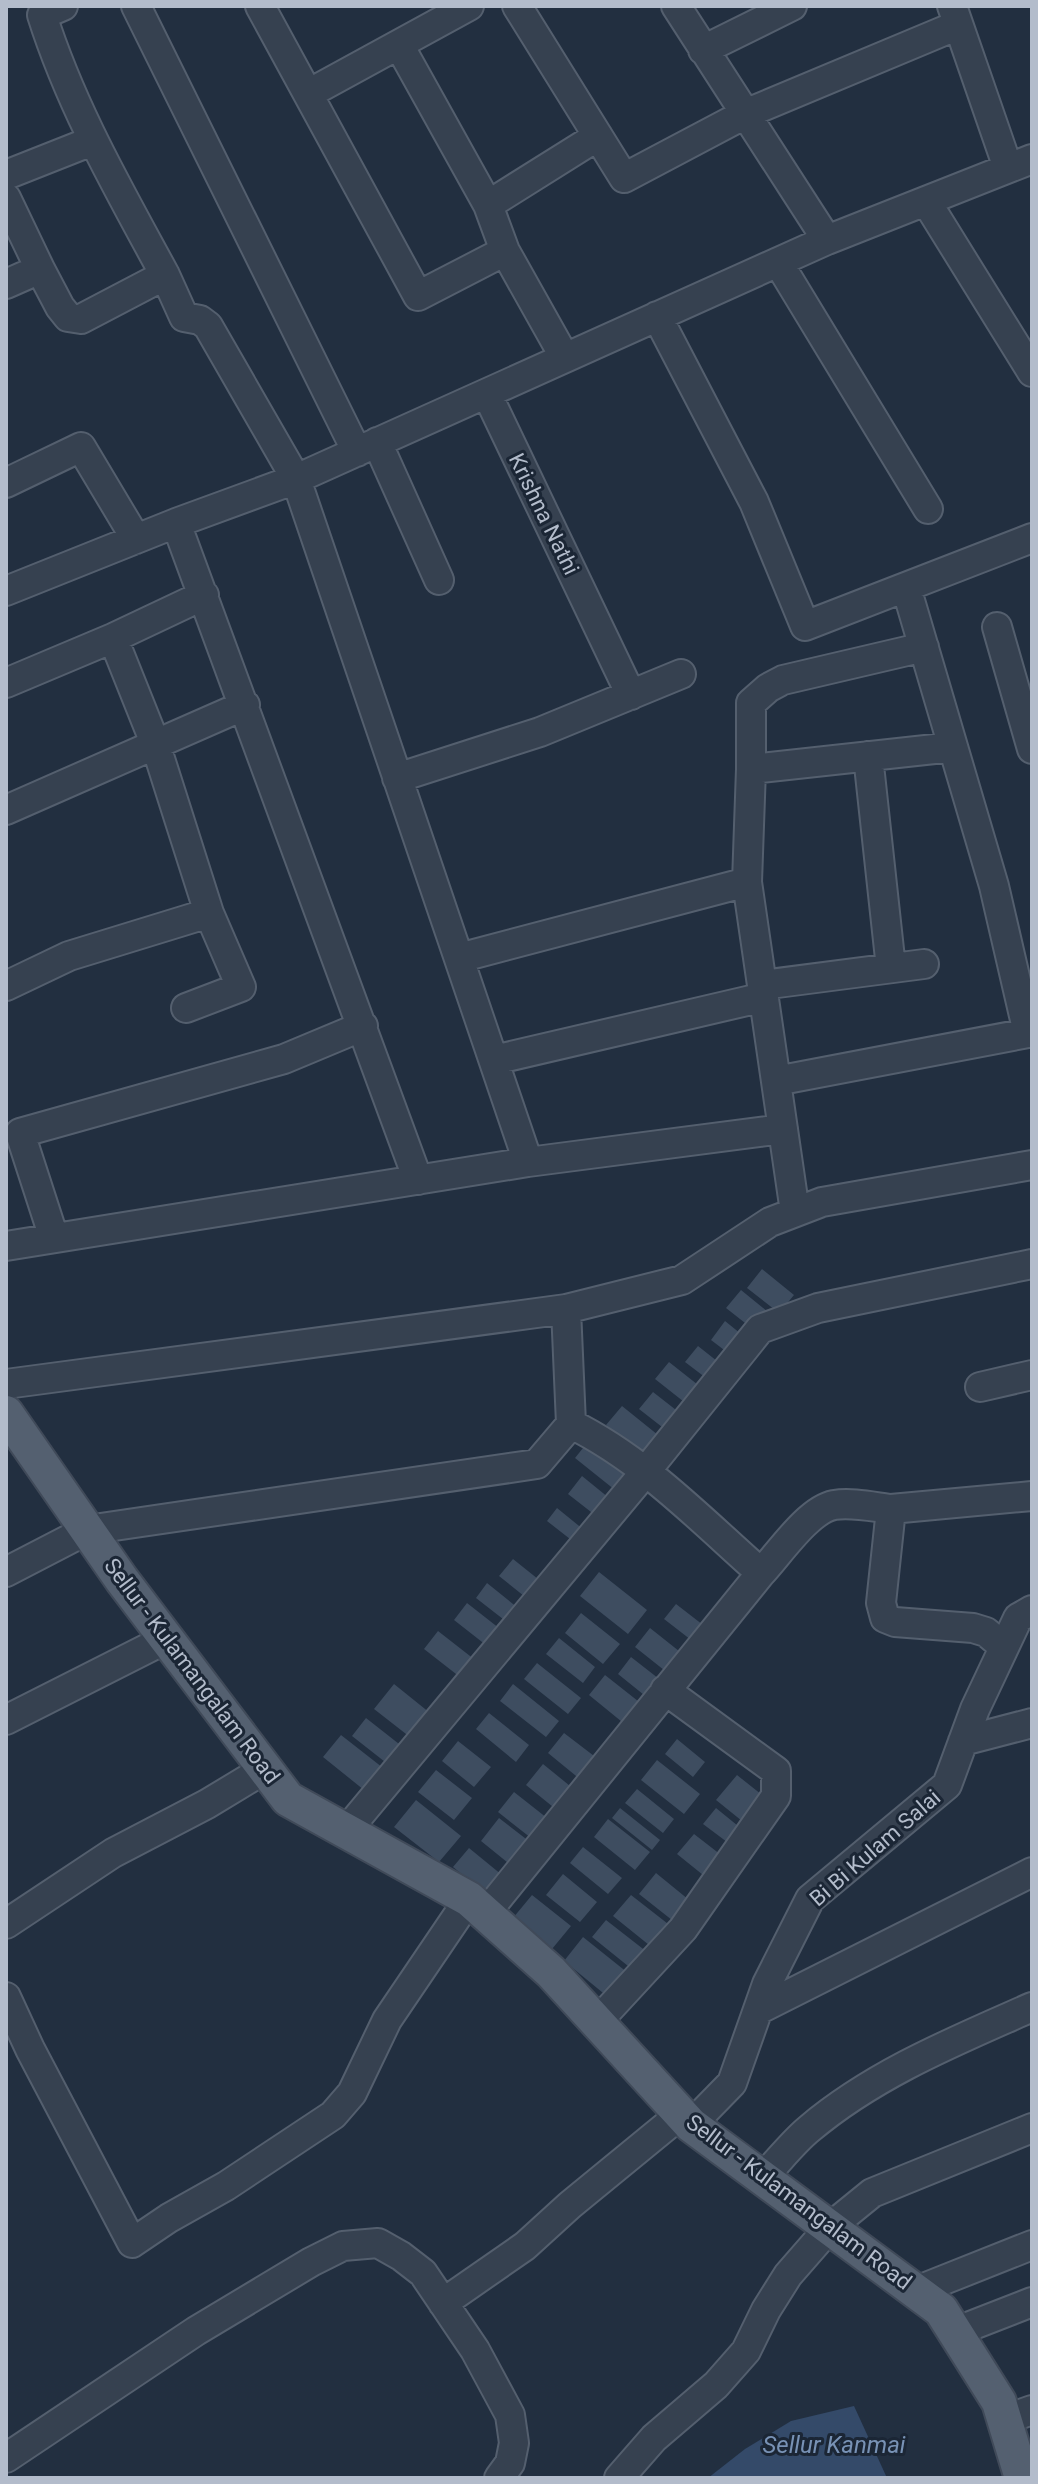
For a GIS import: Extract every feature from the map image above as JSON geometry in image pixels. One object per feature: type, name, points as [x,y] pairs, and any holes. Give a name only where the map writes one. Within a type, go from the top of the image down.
[{"type":"main road","name":"Sellur - Kulamangalam Road","points":[[12,1433],[288,1799],[477,1907],[551,1972],[686,2120],[941,2310],[999,2402],[1018,2415],[1022,2478]]},
{"type":"street","points":[[63,6],[42,15],[92,141],[165,275],[184,317],[200,320],[208,326],[296,479],[528,1162]]},
{"type":"street","points":[[136,6],[439,580]]},
{"type":"street","points":[[260,6],[418,296],[505,251]]},
{"type":"street","points":[[308,94],[469,6]]},
{"type":"street","points":[[6,591],[296,479],[827,240],[1020,163],[955,15],[745,114],[624,178],[517,6]]},
{"type":"street","points":[[676,6],[827,240]]},
{"type":"street","points":[[703,50],[792,6]]},
{"type":"street","points":[[399,45],[488,205],[505,251],[565,358]]},
{"type":"street","points":[[488,205],[598,136]]},
{"type":"street","points":[[6,175],[92,141]]},
{"type":"street","points":[[6,198],[40,269],[68,317],[81,319],[165,275]]},
{"type":"street","points":[[926,201],[1032,372]]},
{"type":"street","points":[[778,262],[928,509]]},
{"type":"street","points":[[6,284],[40,269]]},
{"type":"street","points":[[657,316],[754,502],[805,626],[1032,538]]},
{"type":"street","name":"Krishna Nathi","points":[[487,394],[631,695]]},
{"type":"street","points":[[6,483],[81,447],[136,539]]},
{"type":"street","points":[[176,523],[418,1180]]},
{"type":"street","points":[[776,1081],[1030,1032],[994,886],[906,587]]},
{"type":"street","points":[[6,683],[204,595]]},
{"type":"street","points":[[997,627],[1032,749]]},
{"type":"street","points":[[113,638],[155,743],[209,913],[241,987],[186,1008]]},
{"type":"street","points":[[795,1212],[747,882],[751,703],[783,680],[924,647]]},
{"type":"street","points":[[397,778],[540,732],[681,674]]},
{"type":"street","points":[[6,810],[245,705]]},
{"type":"street","points":[[751,769],[953,747]]},
{"type":"street","points":[[868,756],[891,968]]},
{"type":"street","points":[[459,958],[747,882]]},
{"type":"street","points":[[6,986],[69,956],[209,913]]},
{"type":"street","points":[[494,1060],[763,991],[924,964]]},
{"type":"street","points":[[54,1238],[20,1133],[284,1059],[363,1026]]},
{"type":"street","points":[[6,1246],[528,1162],[783,1129]]},
{"type":"street","points":[[6,1384],[566,1309],[682,1280],[770,1222],[822,1202],[1032,1165]]},
{"type":"street","points":[[347,1830],[760,1329],[818,1308],[1032,1264]]},
{"type":"street","points":[[6,1572],[87,1530],[537,1464],[571,1424],[566,1309]]},
{"type":"street","points":[[980,1387],[1032,1375]]},
{"type":"street","points":[[571,1424],[599,1438],[646,1471],[761,1573]]},
{"type":"street","points":[[6,1997],[36,2061],[132,2243],[226,2186],[333,2115],[352,2093],[387,2020],[477,1907],[665,1690],[761,1573],[823,1508],[838,1504],[891,1509],[1032,1496]]},
{"type":"street","points":[[891,1509],[881,1603],[885,1618],[895,1622],[973,1628],[986,1632],[1004,1647]]},
{"type":"street","name":"Bi Bi Kulam Salai","points":[[443,2303],[525,2246],[570,2205],[732,2083],[767,1984],[810,1899],[947,1785],[975,1709],[1018,1618],[1032,1610]]},
{"type":"street","points":[[6,1720],[166,1639]]},
{"type":"street","points":[[597,2022],[683,1929],[776,1796],[776,1771],[665,1690]]},
{"type":"street","points":[[963,1741],[1032,1723]]},
{"type":"street","points":[[6,1924],[113,1853],[207,1804],[265,1769]]},
{"type":"street","points":[[758,2010],[1032,1872]]},
{"type":"street","points":[[762,2178],[808,2130],[860,2091],[956,2041],[1032,2007]]},
{"type":"street","points":[[619,2478],[654,2438],[716,2385],[746,2351],[788,2275],[829,2228],[872,2193],[1032,2128]]},
{"type":"street","points":[[6,2458],[196,2331],[311,2262],[343,2246],[378,2243],[423,2273],[475,2350],[510,2415],[514,2443],[510,2463],[499,2478]]},
{"type":"street","points":[[916,2291],[1032,2245]]},
{"type":"street","points":[[955,2332],[1032,2302]]},
{"type":"water","name":"Sellur Kanmai","points":[[854,2406],[887,2478],[708,2478],[745,2449],[791,2421]]},
{"type":"building","points":[[762,1269],[794,1295],[779,1313],[747,1288]]},
{"type":"building","points":[[741,1290],[768,1312],[754,1330],[726,1308]]},
{"type":"building","points":[[725,1321],[746,1338],[732,1356],[711,1340]]},
{"type":"building","points":[[698,1346],[722,1365],[710,1381],[685,1362]]},
{"type":"building","points":[[669,1362],[707,1392],[693,1409],[655,1379]]},
{"type":"building","points":[[653,1392],[685,1417],[671,1434],[639,1409]]},
{"type":"building","points":[[622,1406],[663,1439],[647,1458],[606,1425]]},
{"type":"building","points":[[591,1438],[636,1474],[620,1494],[575,1458]]},
{"type":"building","points":[[582,1476],[614,1502],[600,1519],[568,1494]]},
{"type":"building","points":[[557,1508],[589,1534],[579,1546],[547,1521]]},
{"type":"building","points":[[513,1559],[543,1583],[529,1600],[499,1576]]},
{"type":"building","points":[[599,1572],[647,1610],[628,1634],[580,1596]]},
{"type":"building","points":[[487,1583],[523,1612],[512,1626],[476,1598]]},
{"type":"building","points":[[467,1603],[504,1632],[491,1649],[454,1620]]},
{"type":"building","points":[[676,1604],[707,1628],[695,1643],[664,1619]]},
{"type":"building","points":[[581,1613],[620,1644],[603,1664],[565,1633]]},
{"type":"building","points":[[650,1628],[684,1655],[669,1674],[635,1647]]},
{"type":"building","points":[[438,1631],[479,1663],[465,1681],[424,1649]]},
{"type":"building","points":[[559,1638],[595,1667],[583,1683],[546,1654]]},
{"type":"building","points":[[631,1657],[663,1682],[649,1699],[618,1674]]},
{"type":"building","points":[[537,1663],[581,1698],[568,1714],[524,1679]]},
{"type":"building","points":[[605,1675],[643,1705],[627,1726],[589,1695]]},
{"type":"building","points":[[394,1684],[435,1717],[415,1741],[374,1709]]},
{"type":"building","points":[[513,1684],[559,1721],[546,1737],[500,1701]]},
{"type":"building","points":[[489,1713],[529,1745],[516,1762],[476,1729]]},
{"type":"building","points":[[366,1718],[408,1751],[394,1769],[352,1736]]},
{"type":"building","points":[[564,1733],[598,1759],[581,1780],[548,1753]]},
{"type":"building","points":[[341,1735],[387,1771],[369,1794],[323,1757]]},
{"type":"building","points":[[677,1739],[705,1762],[693,1777],[665,1754]]},
{"type":"building","points":[[458,1741],[491,1767],[474,1787],[442,1761]]},
{"type":"building","points":[[657,1760],[700,1794],[684,1814],[641,1780]]},
{"type":"building","points":[[543,1764],[575,1790],[558,1811],[526,1785]]},
{"type":"building","points":[[436,1770],[472,1798],[454,1820],[418,1792]]},
{"type":"building","points":[[737,1775],[767,1799],[747,1825],[716,1800]]},
{"type":"building","points":[[637,1789],[674,1819],[663,1833],[625,1803]]},
{"type":"building","points":[[514,1792],[547,1818],[531,1838],[498,1812]]},
{"type":"building","points":[[416,1800],[461,1836],[439,1862],[394,1827]]},
{"type":"building","points":[[620,1808],[660,1840],[652,1850],[612,1818]]},
{"type":"building","points":[[716,1808],[743,1830],[731,1845],[703,1824]]},
{"type":"building","points":[[499,1818],[530,1842],[512,1866],[481,1841]]},
{"type":"building","points":[[608,1819],[650,1852],[635,1870],[594,1837]]},
{"type":"building","points":[[694,1834],[725,1858],[708,1879],[677,1854]]},
{"type":"building","points":[[583,1847],[622,1878],[608,1894],[570,1863]]},
{"type":"building","points":[[469,1848],[502,1875],[486,1894],[453,1867]]},
{"type":"building","points":[[656,1873],[694,1904],[677,1924],[639,1894]]},
{"type":"building","points":[[563,1874],[597,1902],[580,1922],[546,1895]]},
{"type":"building","points":[[532,1895],[571,1926],[552,1949],[513,1918]]},
{"type":"building","points":[[631,1895],[672,1927],[654,1949],[613,1916]]},
{"type":"building","points":[[606,1920],[647,1952],[633,1970],[592,1937]]},
{"type":"building","points":[[583,1937],[628,1973],[608,1997],[564,1961]]}]
